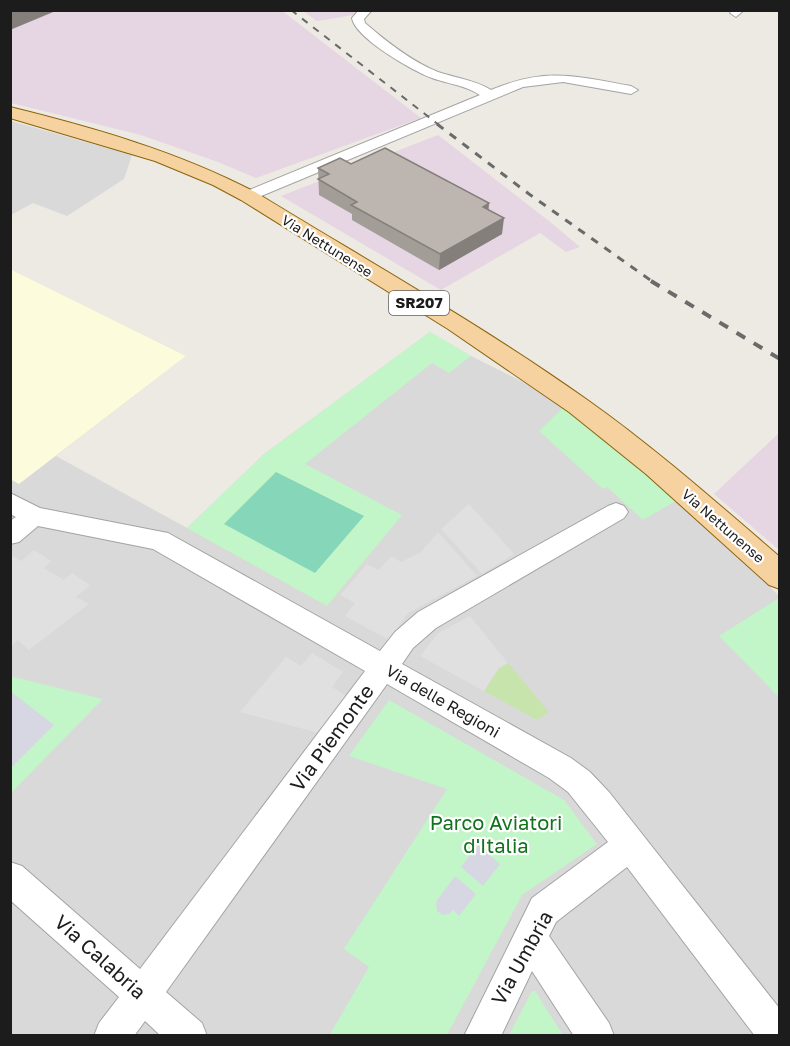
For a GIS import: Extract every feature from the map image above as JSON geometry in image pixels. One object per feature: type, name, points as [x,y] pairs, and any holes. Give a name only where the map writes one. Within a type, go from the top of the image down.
[{"type":"main road","name":"Via Nettunense","points":[[10,112],[149,152],[203,173],[248,196],[566,397],[656,467],[780,576]]},
{"type":"street","points":[[367,10],[358,18],[360,24],[418,68],[468,82],[488,94]]},
{"type":"street","points":[[248,196],[520,82],[552,78],[631,90]]},
{"type":"street","points":[[10,535],[22,509]]},
{"type":"street","name":"Via delle Regioni","points":[[22,509],[159,540],[560,768],[593,797],[778,1035]]},
{"type":"street","name":"Via Piemonte","points":[[112,1035],[412,632],[436,614],[616,512]]},
{"type":"street","name":"Via Umbria","points":[[482,1035],[544,910],[630,845]]},
{"type":"street","name":"Via Calabria","points":[[10,878],[189,1035]]},
{"type":"street","points":[[530,937],[596,1035]]},
{"type":"shaded area","points":[[281,10],[421,118],[256,178],[141,135],[11,103],[11,11]]},
{"type":"shaded area","points":[[303,11],[379,11],[317,21]]},
{"type":"shaded area","points":[[11,121],[132,155],[124,179],[67,216],[33,203],[11,215]]},
{"type":"shaded area","points":[[438,135],[580,247],[566,252],[540,233],[441,290],[281,196]]},
{"type":"shaded area","points":[[10,269],[186,356],[56,456],[187,528],[264,454],[430,332],[471,356],[567,404],[681,498],[779,596],[779,1035],[11,1035]]},
{"type":"shaded area","points":[[10,269],[186,356],[19,484],[10,479]]},
{"type":"shaded area","points":[[779,433],[779,550],[714,494]]},
{"type":"shaded area","points":[[469,504],[514,554],[482,574],[441,529]]},
{"type":"shaded area","points":[[438,532],[477,576],[408,613],[389,640],[345,616],[355,603],[340,595],[367,564],[379,570],[391,556],[401,562],[421,552]]},
{"type":"shaded area","points":[[34,550],[51,561],[44,568],[64,580],[72,573],[90,585],[76,597],[89,604],[29,650],[18,640],[11,646],[11,555],[21,561]]},
{"type":"shaded area","points":[[470,616],[508,663],[499,668],[484,691],[420,656],[438,633]]},
{"type":"shaded area","points":[[312,653],[343,672],[332,687],[346,696],[319,733],[240,712],[286,657],[301,666]]},
{"type":"shaded area","points":[[10,691],[54,725],[11,768],[10,768]]},
{"type":"shaded area","points":[[478,845],[500,864],[483,886],[461,867]]},
{"type":"shaded area","points":[[455,876],[476,894],[459,916],[453,910],[443,915],[437,911],[436,902]]},
{"type":"green space","points":[[430,332],[471,356],[449,373],[432,363],[305,464],[402,515],[327,606],[187,528],[264,454]]},
{"type":"green space","points":[[567,404],[681,498],[643,520],[607,487],[603,489],[539,431]]},
{"type":"green space","points":[[276,472],[364,516],[315,573],[224,524]]},
{"type":"green space","points":[[779,598],[779,697],[719,636]]},
{"type":"green space","points":[[508,663],[549,712],[537,720],[484,691],[499,668]]},
{"type":"green space","points":[[10,676],[103,699],[11,793],[10,793]]},
{"type":"green space","name":"Parco Aviatori d'Italia","points":[[389,700],[564,800],[597,844],[522,895],[447,1035],[329,1036],[369,967],[344,949],[447,789],[349,756]]},
{"type":"green space","points":[[532,991],[535,991],[563,1035],[509,1035]]},
{"type":"building","points":[[385,148],[489,203],[483,207],[504,218],[440,254],[351,205],[357,202],[318,179],[329,174],[318,168],[340,158],[351,164]]},
{"type":"railway","points":[[291,10],[439,125]]},
{"type":"railway","points":[[437,124],[529,194],[653,282]]},
{"type":"railway","points":[[651,281],[780,359]]}]
